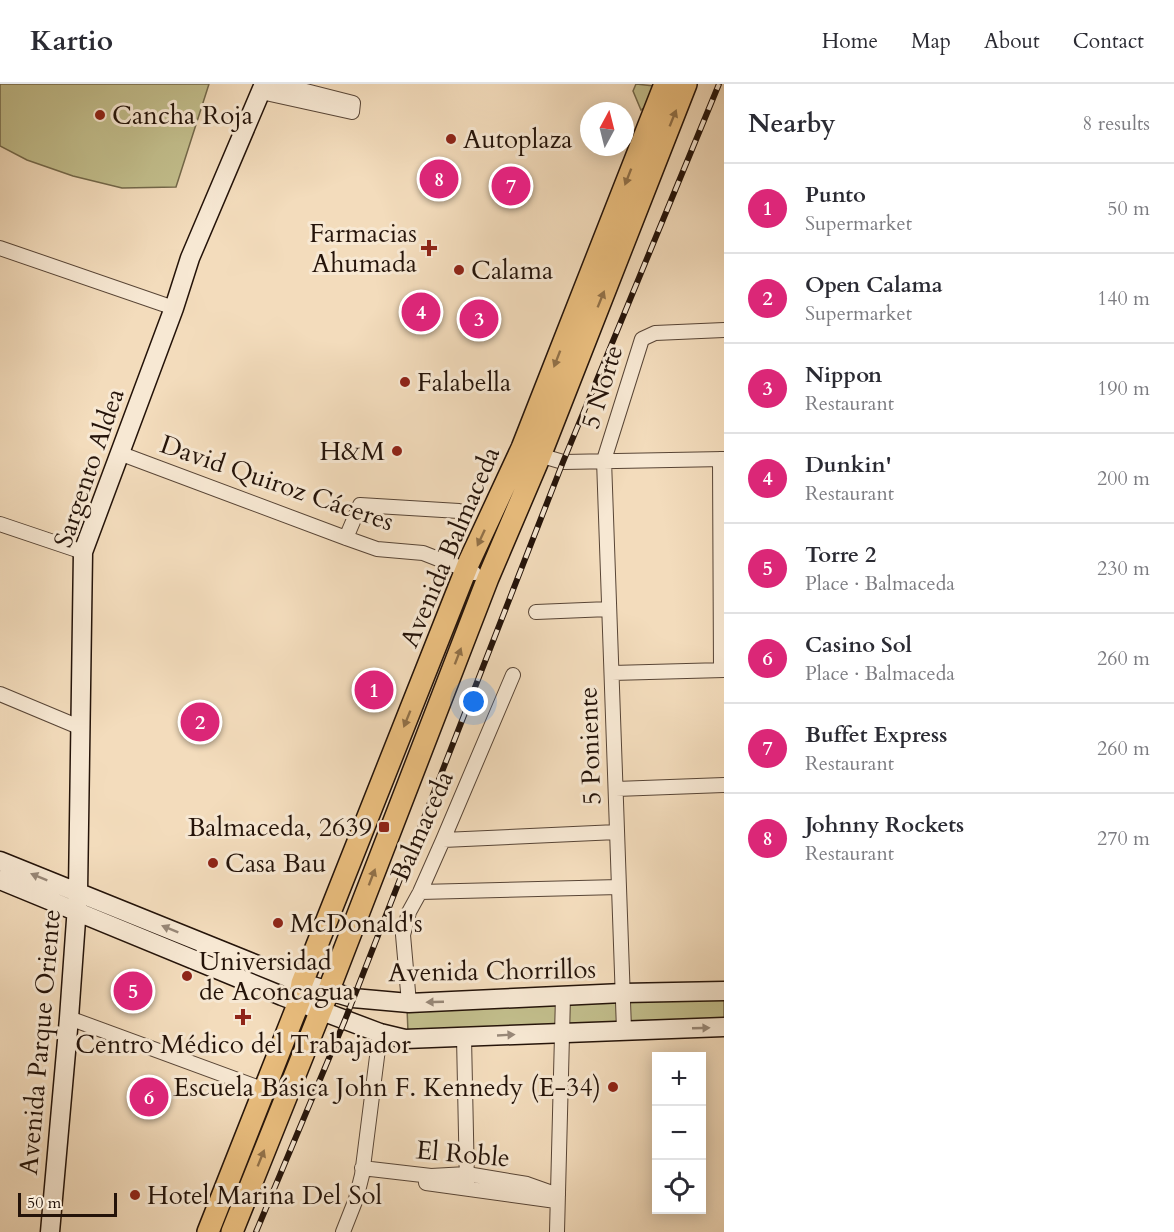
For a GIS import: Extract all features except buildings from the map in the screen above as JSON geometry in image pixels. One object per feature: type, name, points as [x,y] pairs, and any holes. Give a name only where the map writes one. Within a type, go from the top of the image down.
[{"type":"main road","name":"Avenida Balmaceda","points":[[232,1232],[321,1010],[488,578],[531,452],[665,84]]},
{"type":"main road","name":"Avenida Balmaceda","points":[[208,1232],[466,570],[531,452],[686,84]]},
{"type":"street","points":[[268,87],[353,103],[352,112],[268,87]]},
{"type":"street","name":"Sargento Aldea","points":[[78,892],[83,552],[198,239],[268,87]]},
{"type":"street","points":[[0,248],[174,308]]},
{"type":"street","name":"5 Norte","points":[[604,460],[642,339],[655,333],[724,330]]},
{"type":"street","points":[[531,452],[563,462],[722,459],[722,670],[612,673]]},
{"type":"street","name":"David Quiroz Cáceres","points":[[119,453],[377,549],[423,553],[488,578]]},
{"type":"street","name":"5 Poniente","points":[[604,460],[624,1030]]},
{"type":"street","points":[[346,538],[360,505],[459,511]]},
{"type":"street","points":[[0,524],[83,552]]},
{"type":"street","points":[[536,612],[609,609]]},
{"type":"street","name":"Balmaceda","points":[[409,1003],[403,935],[409,912],[443,840],[513,675]]},
{"type":"street","points":[[0,694],[80,727]]},
{"type":"street","points":[[616,789],[724,785]]},
{"type":"street","points":[[443,840],[617,832]]},
{"type":"street","name":"Avenida Chorrillos","points":[[0,861],[78,892],[301,993],[328,990],[353,998],[409,1003],[623,993],[724,991]]},
{"type":"street","points":[[0,880],[77,911],[301,993],[321,1010],[380,1033],[405,1039],[724,1027]]},
{"type":"street","points":[[420,892],[619,887]]},
{"type":"street","name":"Avenida Parque Oriente","points":[[50,1232],[78,892]]},
{"type":"street","points":[[557,1232],[563,996]]},
{"type":"street","points":[[69,1018],[265,1090]]},
{"type":"street","points":[[343,1232],[356,1199],[362,1171],[380,1033]]},
{"type":"street","points":[[464,1037],[466,1181]]},
{"type":"street","name":"El Roble","points":[[362,1171],[526,1184],[558,1198]]},
{"type":"shaded area","name":"Cancha Roja","points":[[0,84],[209,84],[176,187],[122,188],[73,176],[27,160],[0,146]]},
{"type":"shaded area","points":[[636,84],[654,86],[645,107],[641,110],[633,91]]},
{"type":"shaded area","points":[[724,997],[724,1020],[408,1032],[407,1008]]},
{"type":"railway","points":[[256,1232],[345,1020],[563,462],[719,84]]},
{"type":"place","name":"Cancha Roja","points":[[100,115]]},
{"type":"place","name":"Autoplaza","points":[[451,139]]},
{"type":"place","name":"Johnny Rockets","points":[[439,179]]},
{"type":"place","name":"Buffet Express","points":[[511,186]]},
{"type":"place","name":"Farmacias Ahumada","points":[[429,248]]},
{"type":"place","name":"Calama","points":[[459,270]]},
{"type":"place","name":"Dunkin'","points":[[421,312]]},
{"type":"place","name":"Nippon","points":[[479,319]]},
{"type":"place","name":"Falabella","points":[[405,382]]},
{"type":"place","name":"H&M","points":[[397,451]]},
{"type":"place","name":"Punto","points":[[374,690]]},
{"type":"place","name":"Open Calama","points":[[200,722]]},
{"type":"place","name":"Balmaceda, 2639","points":[[384,827]]},
{"type":"place","name":"Casa Bau","points":[[213,863]]},
{"type":"place","name":"McDonald's","points":[[278,923]]},
{"type":"place","name":"Universidad de Aconcagua","points":[[187,976]]},
{"type":"place","name":"Torre 2","points":[[133,991]]},
{"type":"place","name":"Centro Médico del Trabajador","points":[[243,1017]]},
{"type":"place","name":"Escuela Básica John F. Kennedy (E-34)","points":[[613,1087]]},
{"type":"place","name":"Casino Sol","points":[[149,1097]]},
{"type":"place","name":"Hotel Marina Del Sol","points":[[135,1195]]}]
